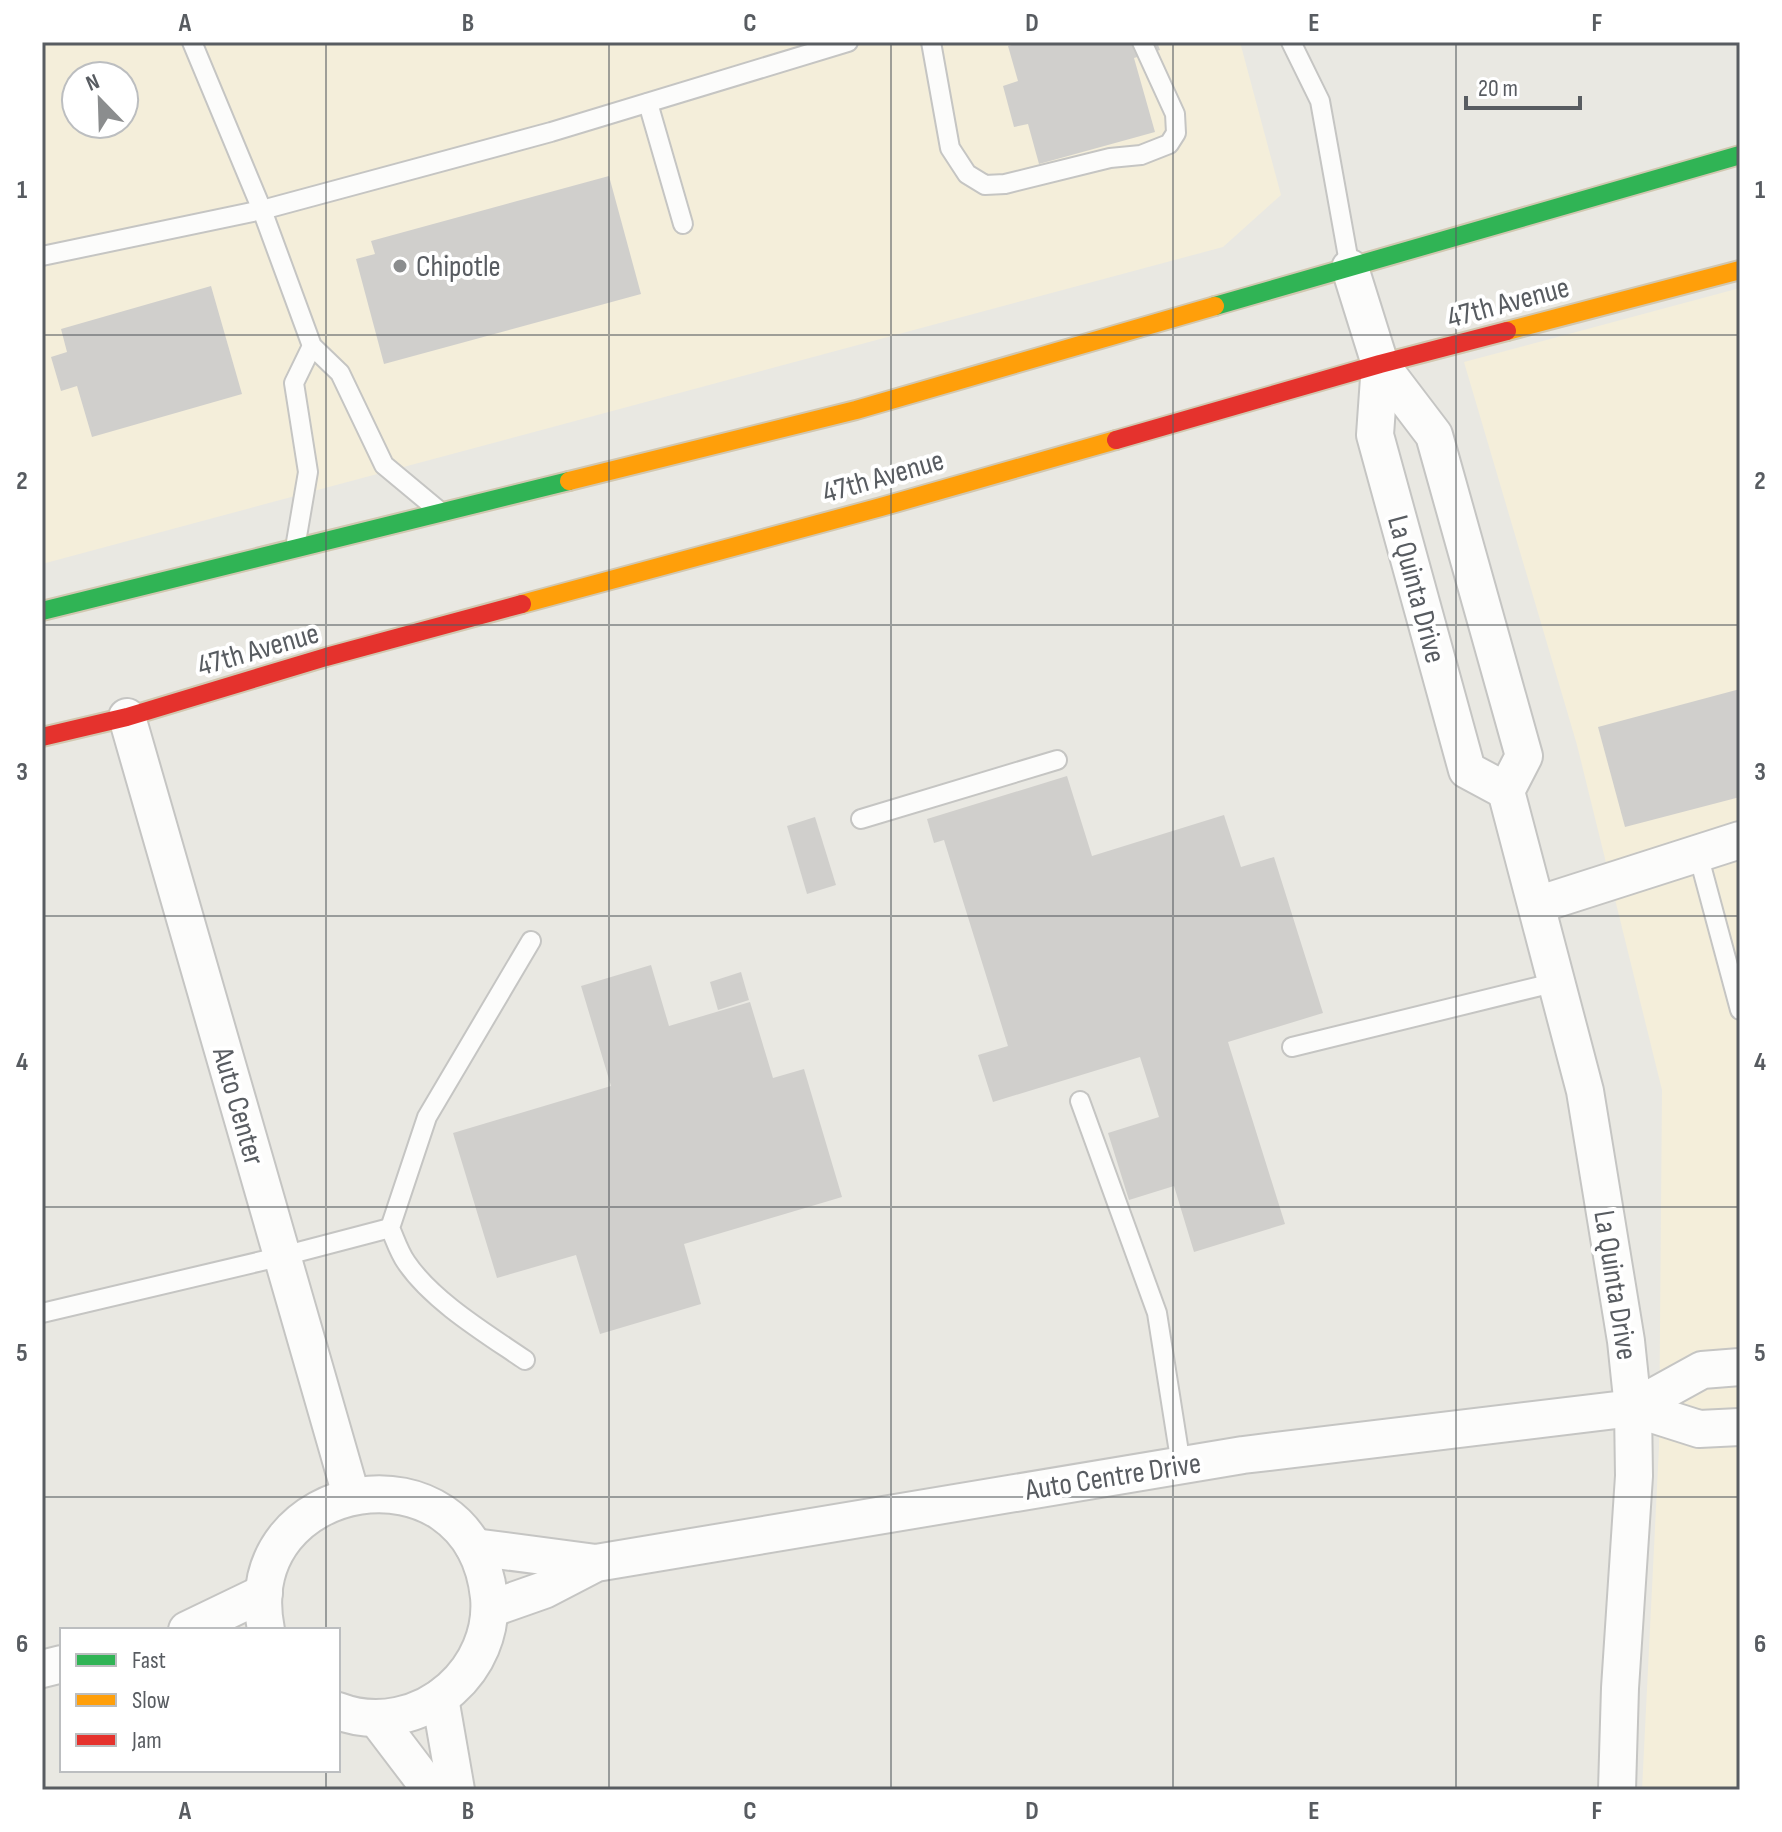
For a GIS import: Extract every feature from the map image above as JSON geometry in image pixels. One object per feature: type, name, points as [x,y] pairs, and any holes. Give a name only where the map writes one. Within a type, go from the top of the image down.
[{"type":"main road","points":[[42,611],[856,410],[1740,155]]},
{"type":"main road","name":"47th Avenue","points":[[42,737],[127,717],[326,657],[881,507],[1380,364],[1740,270]]},
{"type":"street","name":"La Quinta Drive","points":[[1350,268],[1380,364],[1434,435],[1524,756],[1506,791],[1585,1091],[1626,1341],[1633,1408],[1634,1476],[1620,1688],[1617,1790]]},
{"type":"street","name":"La Quinta Drive","points":[[1380,364],[1375,435],[1467,770],[1506,791]]},
{"type":"street","name":"Auto Center","points":[[127,717],[351,1495]]},
{"type":"street","points":[[1537,905],[1740,840]]},
{"type":"street","name":"Auto Centre Drive","points":[[474,1547],[596,1563],[1243,1455],[1633,1408],[1702,1370],[1740,1367]]},
{"type":"street","name":"Auto Centre Drive","points":[[1633,1408],[1699,1429],[1740,1427]]},
{"type":"street","points":[[266,1628],[264,1593],[273,1559],[292,1530],[319,1508],[351,1495],[387,1493],[421,1501],[451,1520],[474,1547],[487,1577],[490,1609],[486,1635],[476,1660],[460,1681],[440,1698],[410,1713],[377,1719],[340,1711]]},
{"type":"street","name":"Auto Centre Drive","points":[[490,1609],[544,1590],[596,1563]]},
{"type":"street","points":[[191,1628],[264,1593]]},
{"type":"street","points":[[440,1698],[456,1790]]},
{"type":"street","points":[[377,1719],[431,1790]]},
{"type":"lane","points":[[192,42],[262,210],[312,346],[340,373],[384,465],[440,512]]},
{"type":"lane","points":[[42,256],[262,210],[551,132],[848,42]]},
{"type":"lane","points":[[931,42],[950,148],[967,174],[985,185],[1005,184],[1110,158],[1141,155],[1169,144],[1176,133],[1175,114],[1142,42]]},
{"type":"lane","points":[[1291,42],[1320,101],[1350,268]]},
{"type":"lane","points":[[648,103],[683,224]]},
{"type":"lane","points":[[295,548],[308,472],[294,383],[312,346]]},
{"type":"lane","points":[[861,819],[1057,760]]},
{"type":"lane","points":[[1698,854],[1740,1010]]},
{"type":"lane","points":[[525,1360],[464,1319],[433,1291],[406,1262],[390,1228],[427,1117],[531,941]]},
{"type":"lane","points":[[1292,1047],[1557,982]]},
{"type":"lane","points":[[1080,1101],[1157,1313],[1181,1465]]},
{"type":"lane","points":[[42,1313],[390,1228]]},
{"type":"shaded area","points":[[42,42],[1240,42],[1281,195],[1223,247],[42,564]]},
{"type":"shaded area","points":[[1740,288],[1740,1790],[1642,1790],[1659,1447],[1662,1090],[1577,745],[1464,362]]},
{"type":"building","points":[[1023,42],[1157,42],[1160,50],[1134,58],[1155,132],[1039,164],[1028,124],[1014,127],[1003,86],[1018,81],[1008,46]]},
{"type":"building","points":[[609,176],[641,294],[384,364],[356,259],[375,254],[371,241]]},
{"type":"building","points":[[211,286],[242,394],[92,437],[77,386],[61,391],[51,357],[67,352],[61,329]]},
{"type":"building","points":[[1740,689],[1740,797],[1625,827],[1598,727]]},
{"type":"building","points":[[1067,776],[1092,856],[1224,815],[1241,867],[1274,857],[1323,1013],[1228,1042],[1285,1224],[1194,1252],[1174,1186],[1129,1200],[1108,1133],[1159,1117],[1140,1057],[993,1102],[978,1055],[1008,1046],[944,840],[934,843],[927,819]]},
{"type":"building","points":[[815,817],[836,885],[807,894],[787,826]]},
{"type":"building","points":[[651,965],[669,1026],[750,1002],[773,1078],[804,1069],[842,1197],[684,1244],[701,1304],[600,1334],[576,1255],[497,1278],[453,1133],[611,1086],[581,986]]},
{"type":"building","points":[[741,972],[749,1000],[718,1010],[710,982]]},
{"type":"traffic: fast","points":[[1215,306],[1740,155]]},
{"type":"traffic: fast","points":[[42,611],[569,481]]},
{"type":"traffic: slow","points":[[1507,331],[1740,270]]},
{"type":"traffic: slow","points":[[569,481],[856,410],[1215,306]]},
{"type":"traffic: slow","points":[[522,604],[1116,440]]},
{"type":"traffic: jam","points":[[1116,440],[1507,331]]},
{"type":"traffic: jam","points":[[42,737],[127,717],[326,657],[522,604]]},
{"type":"place","name":"Chipotle","points":[[400,266]]}]
